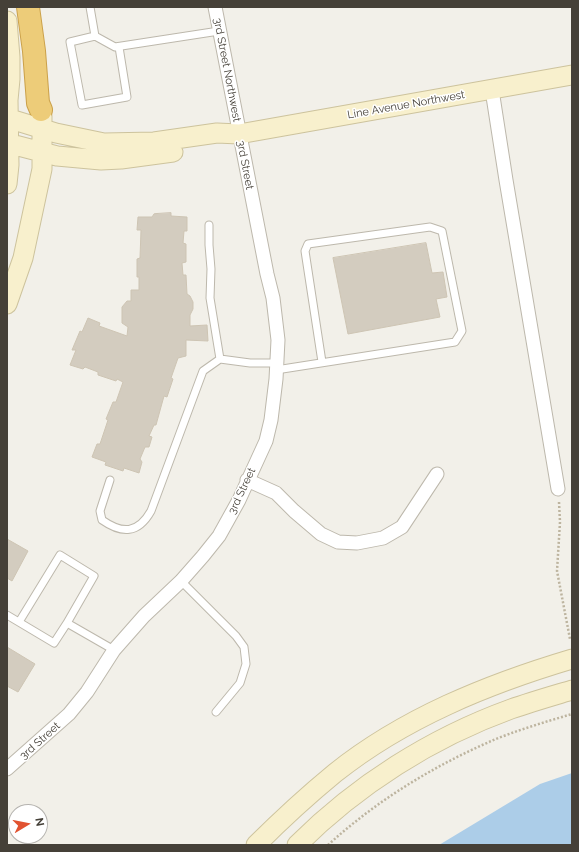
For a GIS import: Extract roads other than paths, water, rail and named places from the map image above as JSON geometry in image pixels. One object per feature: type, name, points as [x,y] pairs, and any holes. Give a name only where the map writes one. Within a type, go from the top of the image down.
[{"type":"highway","points":[[28,7],[41,119]]},
{"type":"highway","points":[[38,7],[38,30]]},
{"type":"main road","points":[[7,304],[23,258],[42,169],[41,70],[35,7]]},
{"type":"main road","points":[[7,21],[10,57],[8,100],[9,165],[7,184]]},
{"type":"main road","name":"Line Avenue Northwest","points":[[8,118],[41,119],[56,133],[104,142],[154,142],[217,133],[239,134],[572,75]]},
{"type":"main road","name":"Line Avenue Northwest","points":[[8,143],[57,156],[101,160],[121,159],[190,150],[220,144],[239,134]]},
{"type":"main road","points":[[256,845],[289,812],[336,773],[387,738],[440,709],[478,691],[572,659]]},
{"type":"main road","points":[[297,845],[313,829],[368,785],[395,766],[423,750],[459,732],[510,710],[572,690]]},
{"type":"street","name":"3rd Street Northwest","points":[[215,7],[239,134]]},
{"type":"street","points":[[492,90],[558,490]]},
{"type":"street","name":"3rd Street","points":[[7,769],[69,714],[87,692],[114,650],[144,616],[181,581],[219,536],[239,500],[266,441],[271,420],[276,379],[278,340],[273,298],[239,134]]},
{"type":"street","points":[[247,480],[276,493],[321,534],[338,542],[357,543],[383,538],[402,527],[437,474]]},
{"type":"lane","points":[[90,7],[95,36]]},
{"type":"lane","points":[[119,47],[126,97],[82,105],[70,42],[95,36],[115,47],[119,47],[219,31]]},
{"type":"lane","points":[[209,225],[211,269],[210,298],[220,359]]},
{"type":"lane","points":[[110,480],[100,511],[102,520],[110,526],[122,530],[130,530],[140,526],[152,512],[203,371],[220,359],[276,366],[322,362],[455,342],[462,331],[442,231],[430,227],[308,244],[305,251],[322,362]]},
{"type":"lane","points":[[7,615],[54,643],[94,576],[60,555],[19,622]]},
{"type":"lane","points":[[181,581],[236,636],[244,647],[246,664],[240,684],[216,712]]},
{"type":"lane","points":[[67,623],[114,650]]},
{"type":"water","points":[[572,773],[572,845],[439,845],[540,784]]}]
